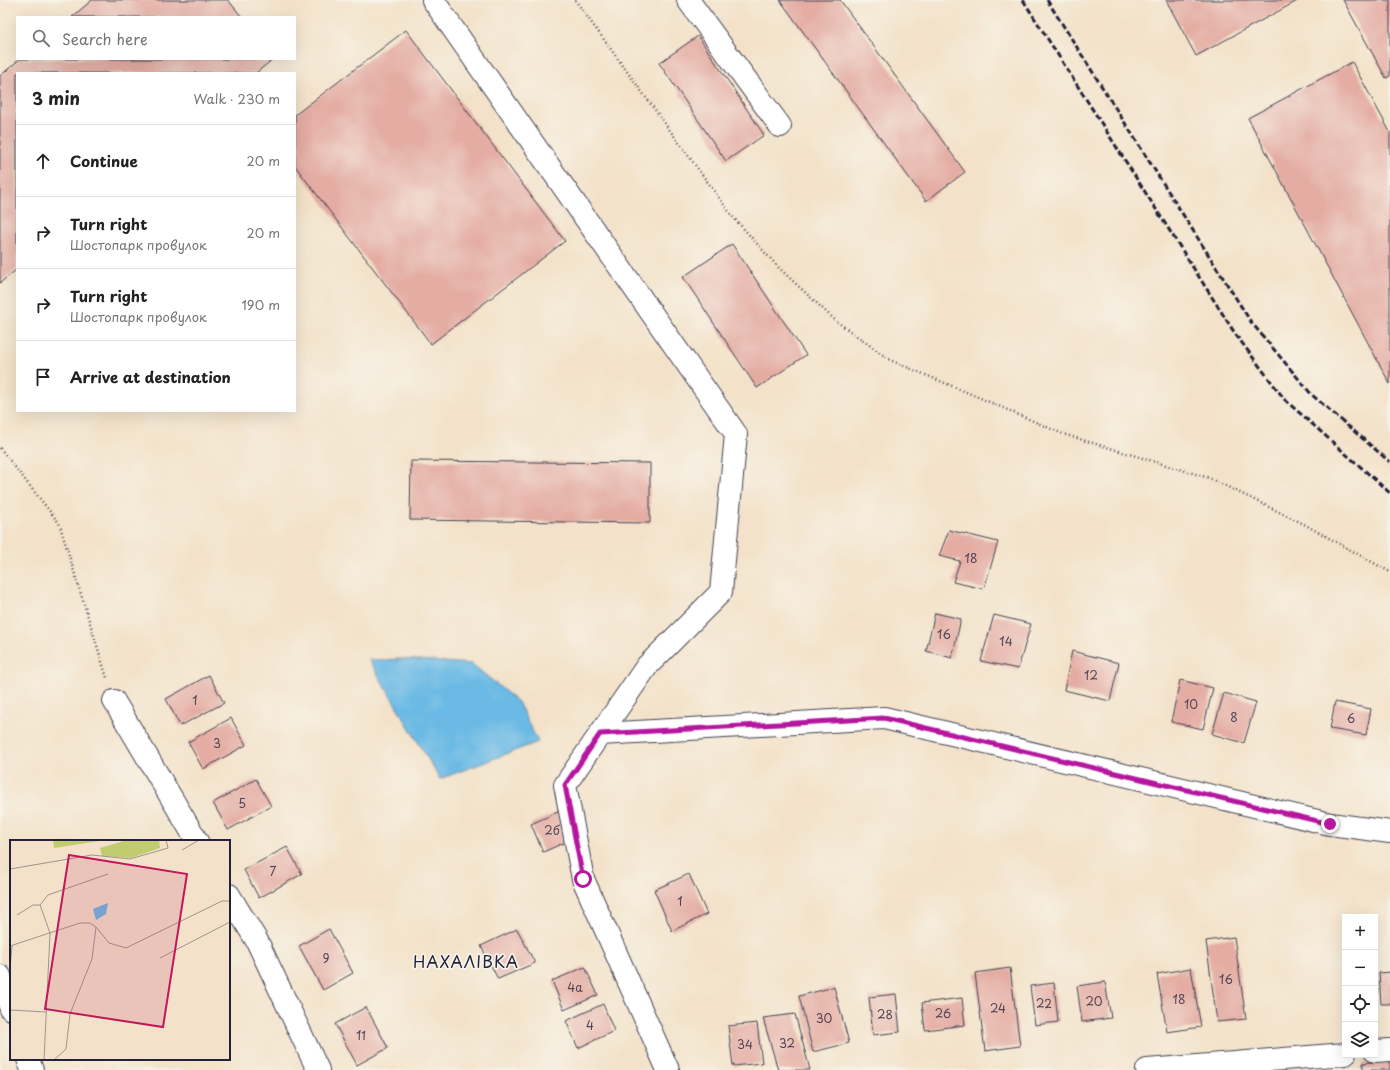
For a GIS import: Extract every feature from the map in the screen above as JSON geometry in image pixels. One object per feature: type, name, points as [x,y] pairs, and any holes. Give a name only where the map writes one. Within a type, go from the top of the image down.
[{"type":"street","points":[[433,0],[736,434],[721,592],[647,666],[565,785],[583,879],[668,1070]]},
{"type":"street","points":[[688,0],[780,126]]},
{"type":"street","points":[[114,701],[196,840]]},
{"type":"street","points":[[600,734],[884,718],[1330,824],[1390,832]]},
{"type":"street","points":[[230,897],[257,941],[318,1070]]},
{"type":"street","points":[[0,976],[10,1006]]},
{"type":"street","points":[[1378,1051],[1390,1050]]},
{"type":"street","points":[[1147,1070],[1342,1054]]},
{"type":"street","points":[[28,1060],[32,1070]]},
{"type":"path","points":[[575,0],[733,217],[778,268],[836,321],[890,360],[1063,434],[1209,478],[1302,523],[1390,572]]},
{"type":"path","points":[[0,448],[59,523],[114,701]]},
{"type":"water","points":[[405,659],[472,664],[518,702],[538,742],[440,779],[369,660]]},
{"type":"building","points":[[92,0],[228,0],[241,16],[73,16]]},
{"type":"building","points":[[780,0],[840,0],[965,172],[926,201]]},
{"type":"building","points":[[1166,0],[1299,0],[1196,56]]},
{"type":"building","points":[[1343,0],[1390,0],[1390,76],[1386,78]]},
{"type":"building","points":[[406,30],[565,241],[431,344],[296,167],[296,114]]},
{"type":"building","points":[[698,36],[764,135],[726,161],[659,63]]},
{"type":"building","points":[[19,60],[272,60],[257,72],[16,72],[16,270],[0,283],[0,76]]},
{"type":"building","points":[[1352,62],[1390,132],[1390,384],[1248,118]]},
{"type":"building","points":[[732,244],[806,355],[757,388],[683,277]]},
{"type":"building","points":[[411,461],[650,463],[650,523],[410,520]]},
{"type":"building","points":[[949,530],[998,542],[984,589],[953,582],[960,561],[939,556]]},
{"type":"building","points":[[935,613],[961,619],[952,658],[926,651]]},
{"type":"building","points":[[994,615],[1031,624],[1018,669],[981,661]]},
{"type":"building","points":[[1072,651],[1119,663],[1110,701],[1064,690]]},
{"type":"building","points":[[209,675],[224,703],[180,726],[166,699]]},
{"type":"building","points":[[1180,680],[1213,688],[1203,729],[1171,722]]},
{"type":"building","points":[[1224,693],[1256,702],[1244,743],[1212,734]]},
{"type":"building","points":[[1335,702],[1371,709],[1366,735],[1330,729]]},
{"type":"building","points":[[231,718],[246,745],[203,769],[188,742]]},
{"type":"building","points":[[256,779],[271,806],[228,830],[213,803]]},
{"type":"building","points":[[560,811],[573,839],[543,852],[531,824]]},
{"type":"building","points":[[287,847],[302,874],[259,898],[244,870]]},
{"type":"building","points":[[689,874],[707,914],[672,931],[654,890]]},
{"type":"building","points":[[329,929],[353,973],[323,990],[299,946]]},
{"type":"building","points":[[517,929],[535,963],[498,979],[481,946]]},
{"type":"building","points":[[1234,937],[1246,1019],[1217,1022],[1206,941]]},
{"type":"building","points":[[585,967],[598,995],[564,1010],[552,981]]},
{"type":"building","points":[[1010,968],[1020,1046],[985,1051],[975,973]]},
{"type":"building","points":[[1191,968],[1201,1027],[1167,1032],[1157,974]]},
{"type":"building","points":[[1390,972],[1390,1004],[1381,1004],[1379,973]]},
{"type":"building","points":[[1105,982],[1111,1018],[1082,1022],[1077,986]]},
{"type":"building","points":[[1054,983],[1058,1022],[1035,1025],[1030,986]]},
{"type":"building","points":[[834,987],[849,1043],[813,1052],[799,996]]},
{"type":"building","points":[[896,994],[900,1032],[873,1035],[869,997]]},
{"type":"building","points":[[962,998],[965,1025],[925,1030],[922,1003]]},
{"type":"building","points":[[603,1004],[614,1031],[578,1048],[566,1021]]},
{"type":"building","points":[[366,1007],[388,1048],[357,1065],[335,1024]]},
{"type":"building","points":[[795,1014],[810,1070],[778,1070],[763,1018]]},
{"type":"building","points":[[757,1023],[762,1063],[733,1066],[728,1026]]},
{"type":"building","points":[[1390,1060],[1390,1070],[1363,1070],[1363,1063]]},
{"type":"railway","points":[[1023,0],[1236,335],[1285,400],[1390,493]]},
{"type":"railway","points":[[1047,0],[1251,322],[1312,395],[1390,462]]},
{"type":"district","name":"НАХАЛІВКА","points":[[466,962]]},
{"type":"route","points":[[583,879],[565,785],[600,734],[884,718],[1330,824]]}]
